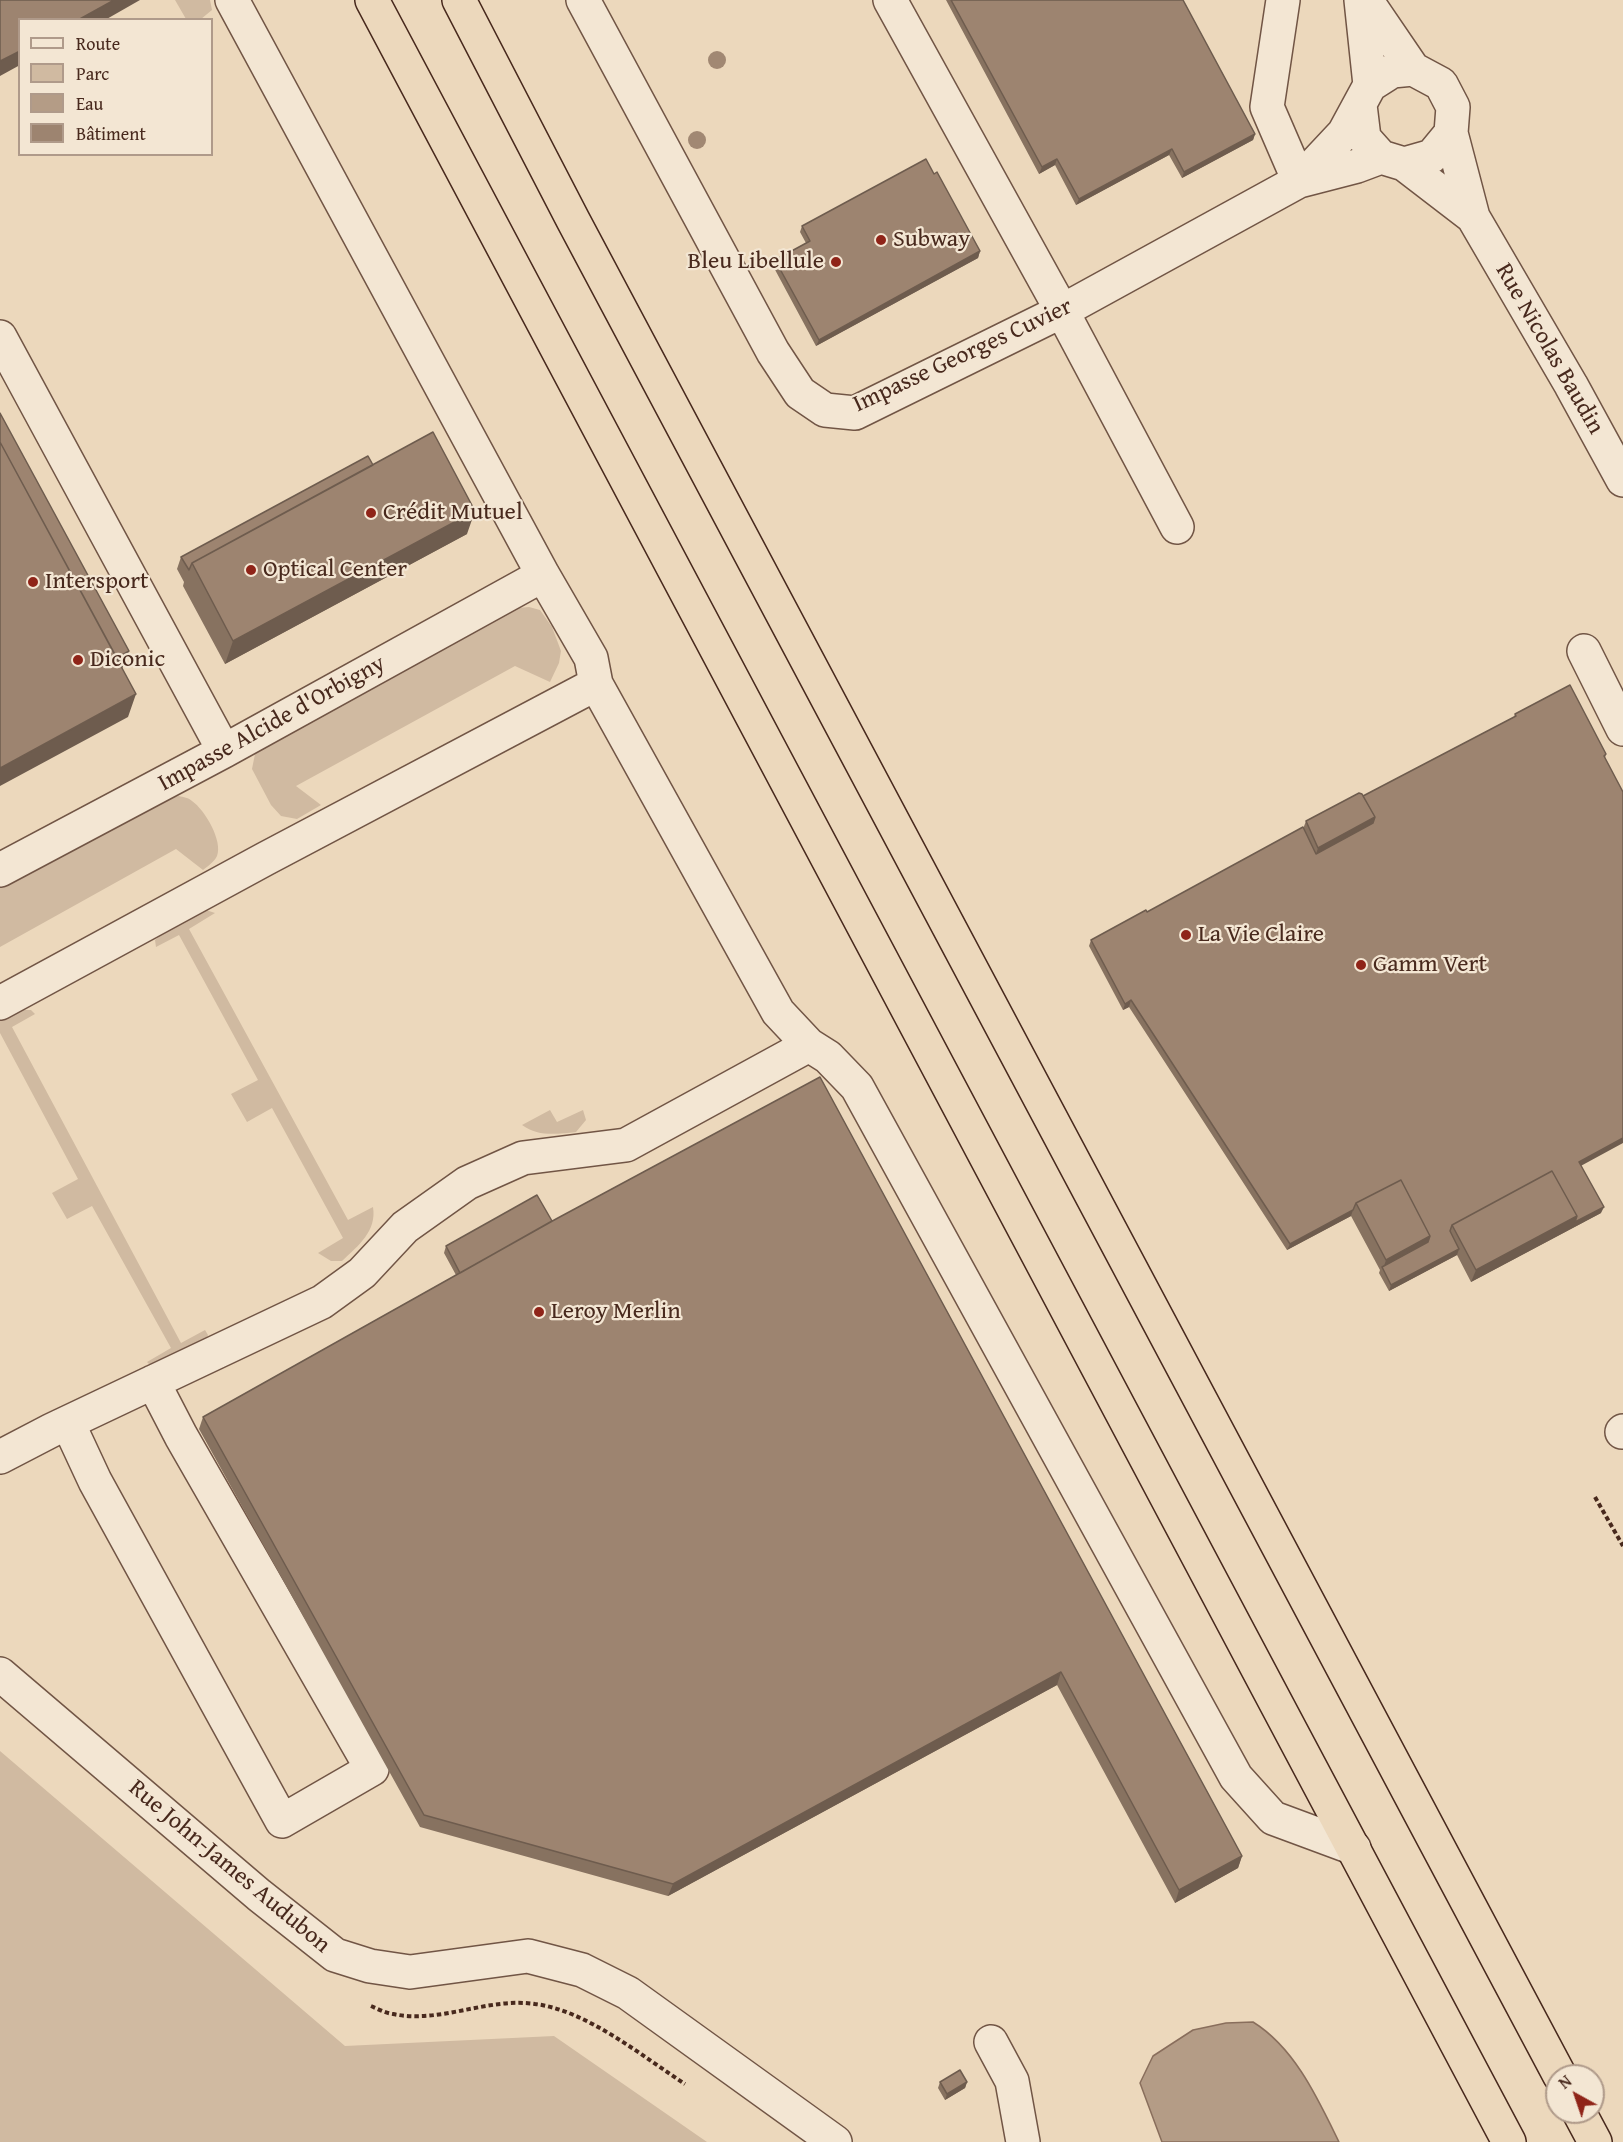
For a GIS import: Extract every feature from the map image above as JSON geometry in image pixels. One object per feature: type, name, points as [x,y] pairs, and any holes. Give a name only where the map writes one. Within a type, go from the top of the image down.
[{"type":"highway","points":[[372,0],[1509,2142]]},
{"type":"highway","points":[[459,0],[573,220],[1122,1248],[1554,2064]]},
{"type":"highway","points":[[1585,2124],[1595,2142]]},
{"type":"street","points":[[232,0],[543,575],[591,658],[596,684],[778,1012],[809,1045],[828,1057],[857,1087],[1236,1777],[1273,1818],[1354,1848]]},
{"type":"street","name":"Impasse Georges Cuvier","points":[[583,0],[773,352],[800,393],[825,410],[855,412],[1062,311],[1299,182],[1357,166],[1393,160]]},
{"type":"street","points":[[890,0],[1062,311],[1177,527]]},
{"type":"street","points":[[1283,0],[1267,107],[1299,182]]},
{"type":"street","points":[[1363,0],[1413,69],[1441,84],[1453,107],[1451,133],[1432,156],[1393,160],[1364,138],[1363,0]]},
{"type":"street","points":[[1365,95],[1392,71],[1413,69]]},
{"type":"street","name":"Impasse Georges Cuvier","points":[[1299,182],[1344,133],[1365,95]]},
{"type":"street","name":"Rue Nicolas Baudin","points":[[1451,133],[1473,217],[1571,385],[1623,480]]},
{"type":"street","name":"Rue Nicolas Baudin","points":[[1393,160],[1473,217]]},
{"type":"street","points":[[0,336],[224,751]]},
{"type":"street","name":"Impasse Alcide d'Orbigny","points":[[0,870],[224,751],[543,575]]},
{"type":"street","points":[[1584,651],[1623,729]]},
{"type":"street","points":[[0,1003],[596,684]]},
{"type":"street","points":[[0,1457],[322,1302],[362,1273],[405,1227],[467,1183],[523,1158],[626,1145],[809,1045]]},
{"type":"street","points":[[68,1423],[95,1481],[282,1821],[372,1769],[187,1446],[153,1382]]},
{"type":"street","name":"Rue John-James Audubon","points":[[0,1674],[260,1895],[335,1955],[370,1966],[410,1972],[528,1956],[582,1970],[628,1993],[835,2142]]},
{"type":"street","points":[[991,2042],[1012,2081],[1023,2142]]},
{"type":"path","points":[[1595,1497],[1623,1546]]},
{"type":"green space","points":[[175,0],[210,0],[212,10],[202,18],[185,18]]},
{"type":"green space","points":[[529,607],[540,610],[552,627],[561,651],[559,663],[550,682],[515,666],[296,786],[321,805],[297,819],[281,816],[271,805],[252,769],[255,754],[269,741],[518,608]]},
{"type":"green space","points":[[179,796],[197,805],[212,826],[218,850],[217,856],[209,865],[203,870],[176,849],[0,947],[0,886],[167,798]]},
{"type":"green space","points":[[206,910],[215,913],[189,929],[348,1220],[373,1207],[369,1231],[360,1244],[342,1261],[331,1261],[318,1253],[343,1238],[272,1108],[247,1122],[231,1094],[258,1080],[179,935],[156,947],[155,940],[172,926]]},
{"type":"green space","points":[[22,1010],[31,1010],[35,1014],[12,1027],[181,1343],[205,1330],[208,1335],[204,1344],[151,1366],[147,1362],[171,1348],[92,1206],[67,1219],[52,1193],[78,1179],[0,1033],[0,1021]]},
{"type":"green space","points":[[550,1110],[557,1122],[583,1110],[586,1120],[576,1132],[548,1134],[528,1129],[522,1125]]},
{"type":"green space","points":[[0,1751],[345,2046],[554,2036],[707,2142],[0,2142]]},
{"type":"water","points":[[1253,2022],[1268,2033],[1293,2060],[1314,2092],[1339,2142],[1162,2142],[1140,2083],[1153,2056],[1193,2030],[1226,2023]]},
{"type":"building","points":[[0,0],[114,0],[82,18],[18,18],[18,52],[0,61]]},
{"type":"building","points":[[951,0],[1183,0],[1255,134],[1184,172],[1172,149],[1079,199],[1057,159],[1042,167]]},
{"type":"building","points":[[926,159],[934,174],[937,172],[980,251],[819,340],[775,260],[810,241],[802,226]]},
{"type":"building","points":[[0,413],[129,651],[117,658],[0,442]]},
{"type":"building","points":[[433,432],[475,511],[233,641],[192,563]]},
{"type":"building","points":[[0,442],[136,694],[0,768]]},
{"type":"building","points":[[368,456],[373,465],[192,563],[189,570],[181,557]]},
{"type":"building","name":"Gamm Vert","points":[[1570,685],[1623,792],[1623,1138],[1579,1162],[1604,1207],[1575,1222],[1577,1216],[1552,1171],[1452,1225],[1450,1231],[1459,1249],[1391,1285],[1382,1267],[1428,1242],[1430,1236],[1401,1180],[1356,1203],[1353,1210],[1290,1244],[1131,1000],[1125,1004],[1091,940],[1303,827],[1316,854],[1373,823],[1375,817],[1363,796],[1516,716],[1515,714]]},
{"type":"building","points":[[1359,793],[1362,794],[1375,817],[1318,848],[1306,821]]},
{"type":"building","points":[[820,1077],[1242,1856],[1179,1890],[1061,1672],[673,1884],[424,1815],[203,1417],[556,1219]]},
{"type":"building","points":[[1552,1171],[1577,1216],[1476,1270],[1452,1225]]},
{"type":"building","points":[[1401,1180],[1430,1236],[1386,1260],[1356,1203]]},
{"type":"building","points":[[537,1195],[552,1221],[460,1273],[446,1246]]},
{"type":"building","points":[[960,2070],[967,2082],[947,2094],[940,2082]]},
{"type":"place","name":"Subway","points":[[881,240]]},
{"type":"place","name":"Bleu Libellule","points":[[836,262]]},
{"type":"place","name":"Crédit Mutuel","points":[[371,513]]},
{"type":"place","name":"Optical Center","points":[[251,570]]},
{"type":"place","name":"Intersport","points":[[33,582]]},
{"type":"place","name":"Diconic","points":[[78,660]]},
{"type":"place","name":"La Vie Claire","points":[[1186,935]]},
{"type":"place","name":"Gamm Vert","points":[[1361,965]]},
{"type":"place","name":"Leroy Merlin","points":[[539,1312]]}]
